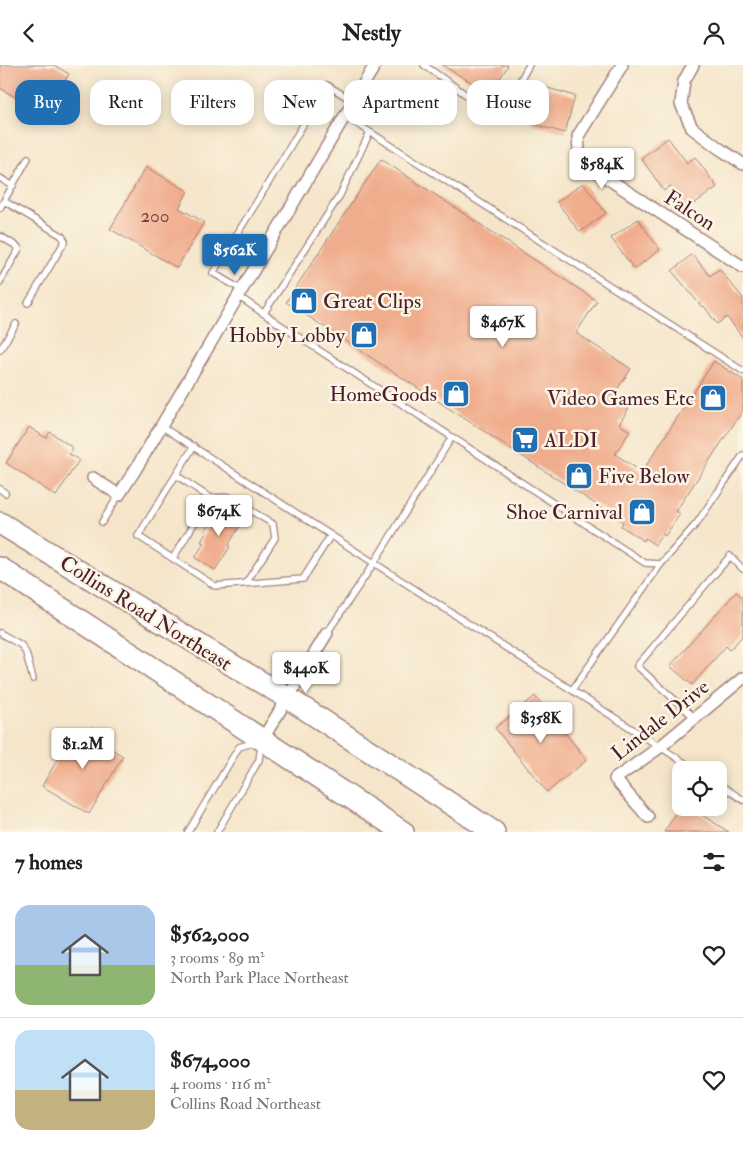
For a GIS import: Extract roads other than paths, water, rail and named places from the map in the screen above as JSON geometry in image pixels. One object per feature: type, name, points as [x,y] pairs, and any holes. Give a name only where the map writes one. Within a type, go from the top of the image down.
[{"type":"highway","name":"Collins Road Northeast","points":[[0,523],[288,698],[494,832]]},
{"type":"highway","name":"Collins Road Northeast","points":[[0,569],[403,832]]},
{"type":"street","points":[[366,80],[375,65]]},
{"type":"street","name":"Falcon","points":[[622,65],[578,137],[579,151],[590,167],[743,267]]},
{"type":"street","points":[[693,65],[684,81],[681,104],[692,128],[743,164]]},
{"type":"street","points":[[93,479],[119,495],[162,426],[344,116]]},
{"type":"street","points":[[262,740],[327,633]]},
{"type":"street","name":"Lindale Drive","points":[[648,817],[615,779],[660,747],[743,678]]},
{"type":"lane","points":[[424,65],[499,118],[529,65]]},
{"type":"lane","points":[[344,95],[327,85],[213,273],[264,313],[645,563],[661,563]]},
{"type":"lane","points":[[359,125],[743,371]]},
{"type":"lane","points":[[264,313],[340,195],[370,132]]},
{"type":"lane","points":[[0,208],[28,158]]},
{"type":"lane","points":[[0,178],[13,186]]},
{"type":"lane","points":[[4,201],[62,236],[65,241],[28,303]]},
{"type":"lane","points":[[0,236],[19,249],[0,282]]},
{"type":"lane","points":[[0,350],[16,323]]},
{"type":"lane","points":[[162,426],[682,761]]},
{"type":"lane","points":[[327,633],[374,563],[452,437]]},
{"type":"lane","points":[[194,446],[138,536],[215,586],[303,579],[331,535]]},
{"type":"lane","points":[[572,690],[661,563],[697,523],[743,455]]},
{"type":"lane","points":[[176,475],[210,498],[229,497],[273,524],[275,538],[246,583]]},
{"type":"lane","points":[[102,522],[119,495]]},
{"type":"lane","points":[[173,558],[210,498]]},
{"type":"lane","points":[[695,718],[637,666],[730,556],[743,569]]},
{"type":"lane","points":[[0,633],[21,645],[26,653],[33,679]]},
{"type":"lane","points":[[188,832],[239,747],[262,740],[259,760],[217,832]]},
{"type":"lane","points":[[727,789],[743,800]]},
{"type":"place","name":"Great Clips","points":[[304,301]]},
{"type":"place","name":"Hobby Lobby","points":[[364,335]]},
{"type":"place","name":"HomeGoods","points":[[456,394]]},
{"type":"place","name":"Video Games Etc","points":[[713,398]]},
{"type":"place","name":"ALDI","points":[[525,440]]},
{"type":"place","name":"Five Below","points":[[579,476]]},
{"type":"place","name":"Shoe Carnival","points":[[642,512]]}]
